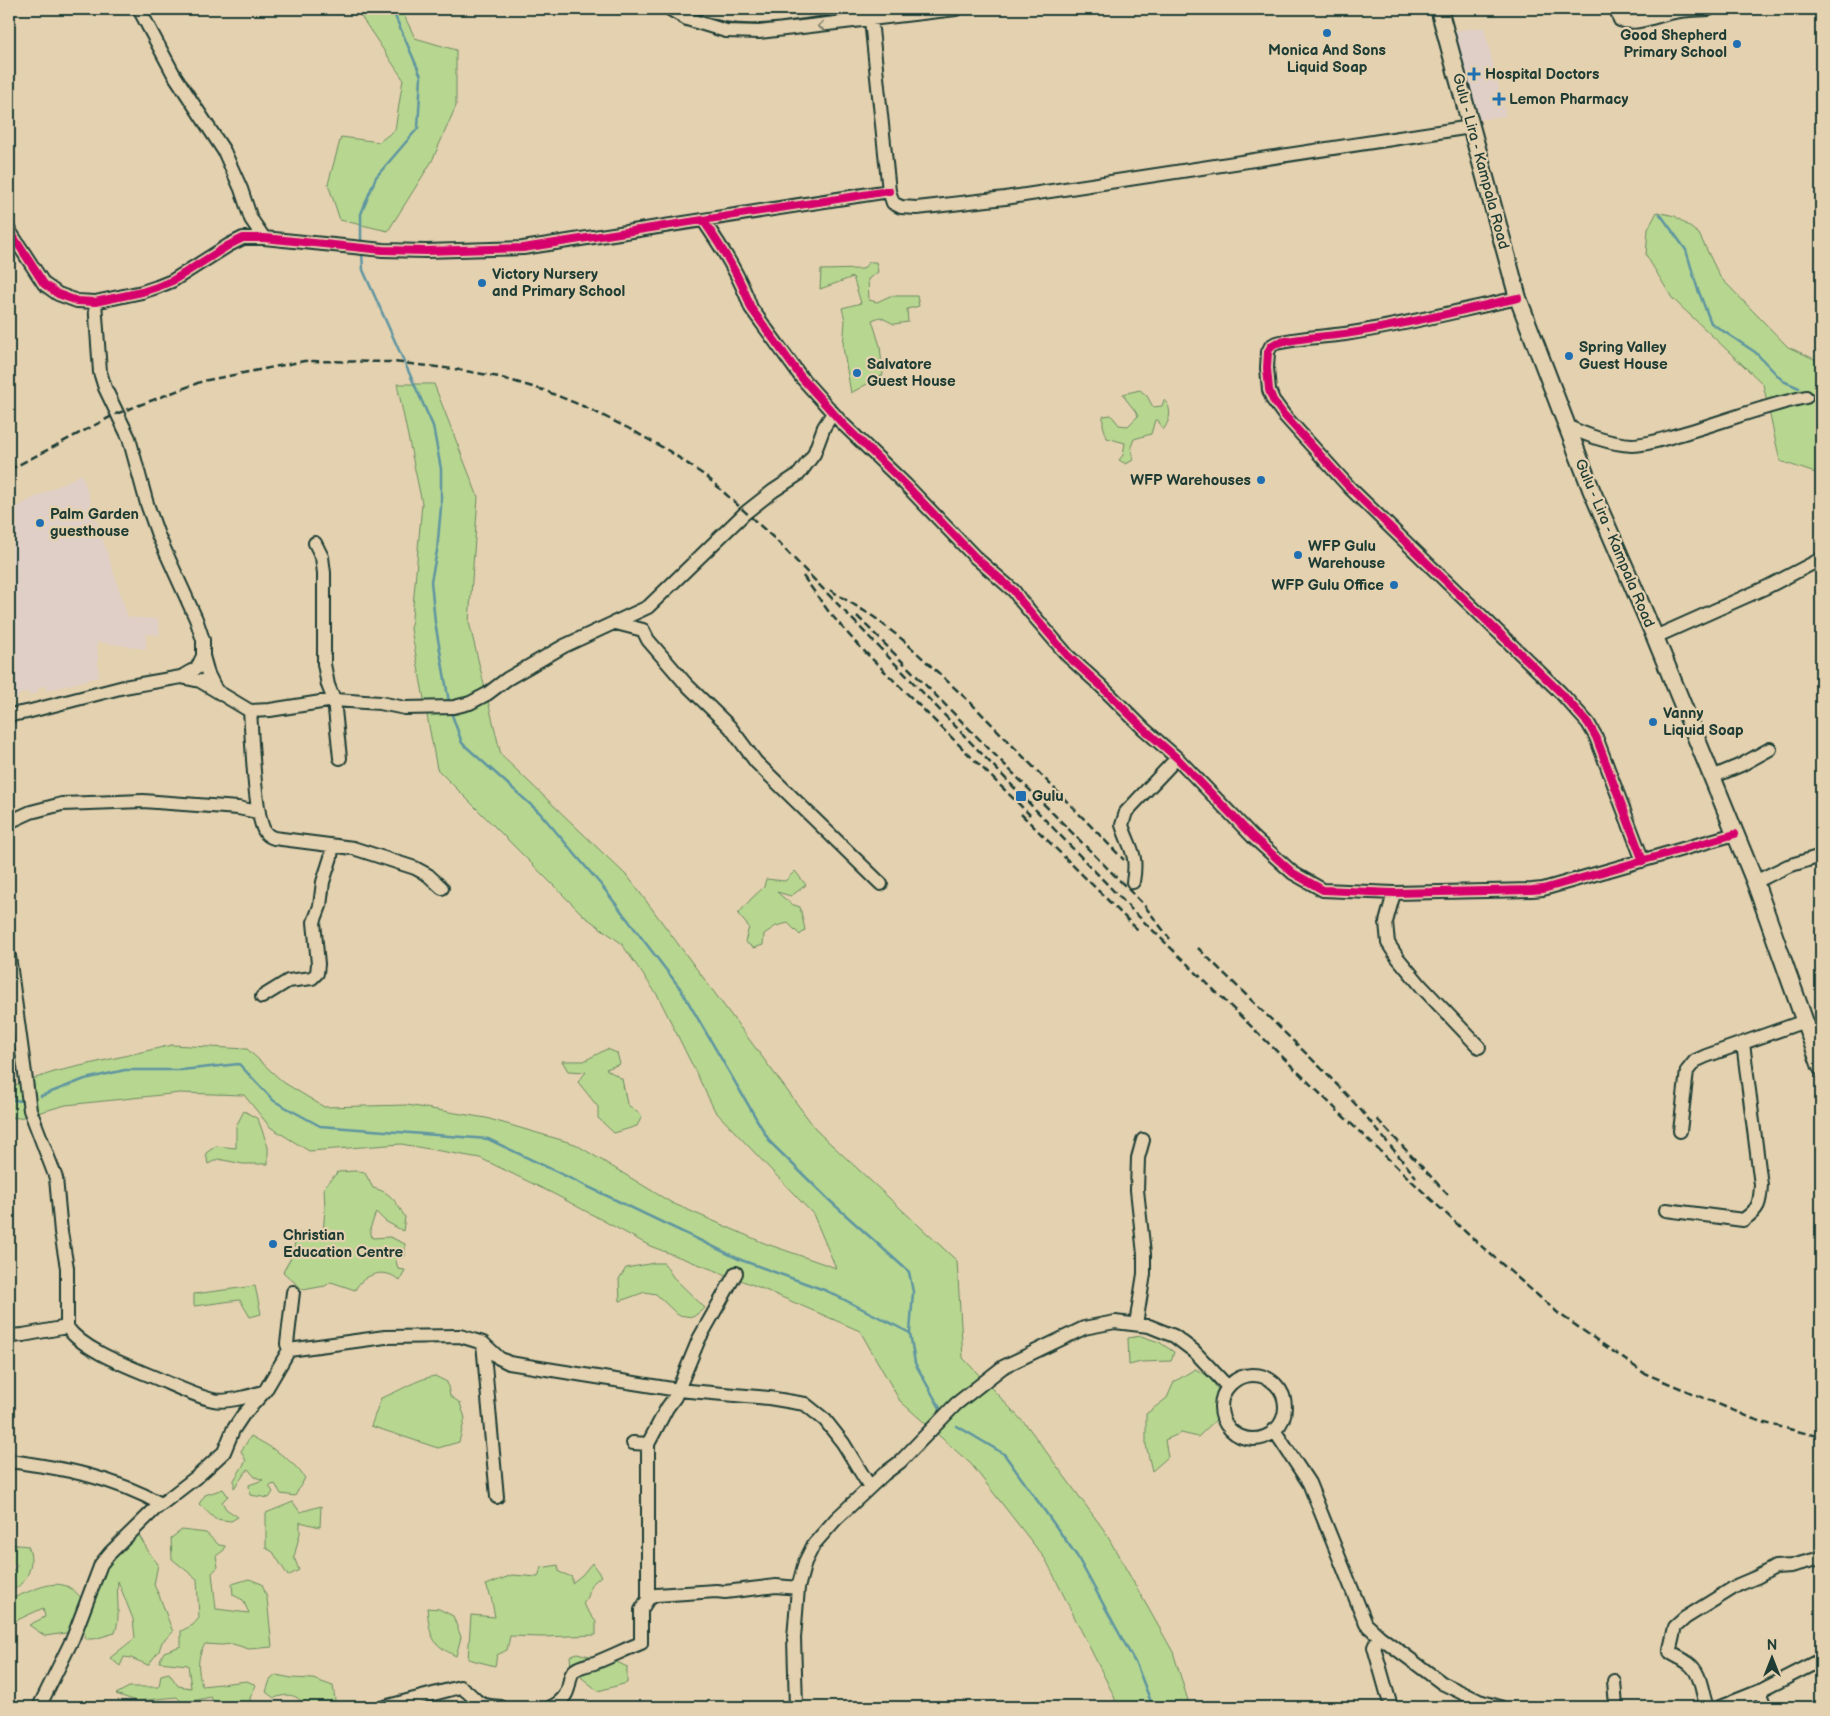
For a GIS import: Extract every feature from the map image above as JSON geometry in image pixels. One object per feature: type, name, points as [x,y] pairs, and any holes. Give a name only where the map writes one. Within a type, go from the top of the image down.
[{"type":"main road","name":"Gulu - Lira - Kampala Road","points":[[1439,9],[1518,298],[1591,489],[1655,636],[1755,882],[1821,1067]]},
{"type":"street","points":[[139,9],[174,73],[224,151],[241,188],[251,219],[264,238]]},
{"type":"street","points":[[670,9],[704,26],[726,31],[778,31],[956,9]]},
{"type":"street","points":[[705,9],[743,17],[781,15],[825,9]]},
{"type":"street","points":[[1616,9],[1620,20],[1625,22],[1654,13],[1709,9]]},
{"type":"street","points":[[871,20],[889,191],[896,206],[917,208],[1005,198],[1471,127]]},
{"type":"street","points":[[9,230],[44,284],[58,294],[77,302],[95,302],[142,292],[172,281],[243,238],[264,238],[383,250],[458,251],[523,248],[889,191]]},
{"type":"street","points":[[243,238],[251,219]]},
{"type":"street","points":[[703,220],[726,254],[747,295],[751,308],[801,377],[833,413],[919,498],[975,557],[1014,591],[1020,602],[1068,656],[1177,758],[1253,837],[1293,873],[1304,880],[1323,890],[1394,893],[1543,889],[1735,834]]},
{"type":"street","points":[[1518,298],[1447,315],[1345,334],[1276,343],[1271,346],[1268,352],[1269,390],[1273,400],[1284,415],[1350,488],[1561,693],[1588,723],[1596,737],[1643,861]]},
{"type":"street","points":[[95,302],[99,362],[105,388],[129,438],[142,488],[158,535],[196,619],[203,640],[203,656],[208,674],[216,690]]},
{"type":"street","points":[[1566,426],[1611,442],[1634,445],[1669,437],[1780,403],[1806,397]]},
{"type":"street","points":[[181,677],[200,681],[250,711],[270,710],[334,700],[380,703],[405,708],[454,707],[470,703],[564,646],[648,607],[745,513],[799,474],[814,454],[824,427],[833,413]]},
{"type":"street","points":[[315,543],[322,557],[324,573],[324,664],[328,686],[334,700],[340,758]]},
{"type":"street","points":[[1655,636],[1767,587],[1821,559]]},
{"type":"street","points":[[648,607],[643,630],[648,640],[686,684],[730,727],[756,762],[881,884]]},
{"type":"street","points":[[616,623],[643,630]]},
{"type":"street","points":[[9,715],[124,687],[181,677],[197,668],[203,656]]},
{"type":"street","points":[[250,711],[258,812],[264,831],[274,838],[353,848],[415,868],[428,875],[442,888]]},
{"type":"street","points":[[1712,777],[1770,749]]},
{"type":"street","points":[[1133,882],[1135,868],[1134,852],[1122,825],[1126,812],[1177,758]]},
{"type":"street","points":[[9,822],[31,812],[62,804],[143,801],[238,808],[258,812]]},
{"type":"street","points":[[262,997],[288,981],[312,978],[317,973],[318,964],[314,922],[320,906],[322,882],[331,857],[332,846]]},
{"type":"street","points":[[1755,882],[1788,866],[1821,856]]},
{"type":"street","points":[[1394,893],[1386,922],[1388,942],[1397,957],[1422,987],[1479,1047]]},
{"type":"street","points":[[9,956],[30,1110],[56,1178],[61,1232],[67,1268],[67,1327],[72,1334],[86,1344],[125,1365],[212,1400],[219,1401],[256,1395],[265,1391]]},
{"type":"street","points":[[1680,1131],[1687,1071],[1695,1061],[1805,1021]]},
{"type":"street","points":[[1666,1210],[1743,1220],[1754,1212],[1760,1203],[1761,1185],[1743,1043]]},
{"type":"street","points":[[1136,1324],[1144,1274],[1138,1190],[1138,1158],[1143,1140]]},
{"type":"street","points":[[648,1599],[648,1444],[678,1390],[699,1339],[736,1273]]},
{"type":"street","points":[[39,1707],[73,1638],[101,1564],[161,1504],[199,1475],[224,1452],[239,1421],[265,1391],[289,1350],[287,1344],[293,1292]]},
{"type":"street","points":[[796,1707],[794,1638],[798,1588],[805,1562],[814,1544],[836,1519],[900,1462],[956,1404],[1003,1367],[1084,1328],[1115,1322],[1149,1326],[1174,1336],[1194,1351],[1228,1387]]},
{"type":"street","points":[[9,1336],[22,1336],[67,1327]]},
{"type":"street","points":[[289,1350],[385,1337],[460,1336],[483,1343],[499,1358],[509,1363],[678,1390],[769,1398],[805,1404],[825,1420],[843,1443],[870,1487]]},
{"type":"street","points":[[483,1343],[497,1497]]},
{"type":"street","points":[[1251,1375],[1267,1378],[1280,1389],[1285,1405],[1282,1422],[1270,1434],[1255,1439],[1238,1436],[1226,1425],[1220,1409],[1224,1393],[1228,1387],[1235,1380],[1251,1375]]},
{"type":"street","points":[[1274,1430],[1308,1483],[1366,1624],[1379,1636],[1442,1683],[1479,1701],[1500,1707]]},
{"type":"street","points":[[633,1443],[648,1444]]},
{"type":"street","points":[[9,1461],[55,1467],[96,1477],[136,1490],[161,1504]]},
{"type":"street","points":[[1707,1707],[1699,1676],[1694,1668],[1670,1652],[1675,1627],[1685,1618],[1743,1582],[1775,1568],[1821,1558]]},
{"type":"street","points":[[551,1707],[561,1702],[565,1697],[571,1680],[571,1674],[574,1670],[596,1663],[641,1643],[641,1610],[648,1599],[656,1595],[725,1592],[761,1587],[798,1588]]},
{"type":"street","points":[[1379,1636],[1374,1647],[1391,1707]]},
{"type":"street","points":[[1720,1707],[1760,1691],[1821,1660]]},
{"type":"street","points":[[1614,1681],[1616,1707]]},
{"type":"street","points":[[384,1707],[460,1687],[486,1706],[501,1707]]},
{"type":"street","points":[[1760,1691],[1766,1707]]},
{"type":"shaded area","name":"Hospital Doctors","points":[[1484,27],[1506,116],[1466,121],[1442,32]]},
{"type":"shaded area","points":[[82,474],[128,617],[158,619],[160,635],[146,634],[146,649],[97,642],[99,677],[46,691],[45,686],[38,688],[38,693],[29,695],[27,692],[20,694],[17,699],[9,702],[9,510]]},
{"type":"green space","points":[[356,9],[401,9],[415,38],[456,50],[456,106],[432,161],[388,231],[340,220],[328,184],[341,137],[379,142],[395,130],[403,79]]},
{"type":"green space","points":[[1657,212],[1675,216],[1699,234],[1720,277],[1788,347],[1821,362],[1821,475],[1780,461],[1763,384],[1672,298],[1646,255],[1648,229]]},
{"type":"green space","points":[[869,262],[876,262],[878,272],[868,279],[869,300],[877,302],[890,296],[917,296],[919,306],[907,309],[908,322],[894,324],[880,317],[872,320],[880,346],[883,375],[851,393],[843,347],[845,320],[842,308],[861,303],[853,277],[820,289],[821,270],[863,269]]},
{"type":"green space","points":[[397,384],[434,384],[478,497],[469,622],[501,755],[629,878],[818,1132],[957,1261],[963,1358],[1028,1427],[1104,1530],[1173,1652],[1190,1707],[1118,1707],[1046,1560],[971,1464],[900,1401],[860,1331],[756,1286],[650,1246],[556,1195],[480,1158],[401,1144],[309,1151],[270,1127],[244,1095],[180,1093],[66,1105],[19,1118],[9,1117],[9,1085],[12,1086],[54,1072],[172,1045],[247,1049],[283,1082],[324,1107],[407,1105],[486,1118],[575,1144],[672,1203],[764,1243],[836,1268],[813,1214],[715,1111],[658,996],[621,943],[584,916],[437,769],[411,629],[422,503]]},
{"type":"green space","points":[[1140,390],[1147,396],[1153,407],[1162,406],[1164,400],[1169,407],[1169,419],[1163,430],[1158,420],[1155,420],[1151,434],[1134,439],[1131,447],[1133,460],[1126,464],[1119,460],[1123,455],[1125,443],[1107,438],[1103,425],[1103,416],[1111,415],[1119,425],[1128,426],[1138,416],[1123,394]]},
{"type":"green space","points":[[795,871],[806,885],[791,896],[777,892],[791,904],[800,907],[805,930],[800,935],[788,923],[776,926],[764,934],[763,945],[754,948],[745,942],[749,927],[738,914],[764,887],[766,879],[785,881]]},
{"type":"green space","points":[[607,1049],[617,1053],[620,1064],[606,1069],[622,1079],[627,1104],[642,1116],[637,1126],[614,1133],[598,1118],[598,1107],[578,1082],[586,1072],[568,1071],[562,1061],[584,1061]]},
{"type":"green space","points":[[244,1111],[258,1119],[268,1147],[268,1164],[243,1164],[218,1159],[208,1164],[206,1153],[216,1146],[236,1148],[236,1126]]},
{"type":"green space","points":[[355,1171],[365,1173],[373,1188],[389,1195],[396,1202],[405,1217],[403,1231],[385,1221],[376,1212],[370,1229],[372,1238],[390,1237],[405,1244],[405,1256],[395,1257],[398,1269],[405,1270],[400,1281],[388,1274],[376,1274],[364,1279],[355,1290],[331,1282],[325,1286],[303,1290],[283,1272],[292,1256],[297,1233],[323,1234],[324,1187],[338,1172]]},
{"type":"green space","points":[[664,1263],[673,1277],[705,1308],[693,1317],[678,1315],[656,1294],[645,1292],[620,1301],[619,1279],[626,1268]]},
{"type":"green space","points":[[255,1286],[261,1314],[250,1317],[240,1300],[194,1306],[194,1294]]},
{"type":"green space","points":[[1141,1336],[1159,1342],[1174,1352],[1171,1361],[1141,1362],[1129,1365],[1128,1338]]},
{"type":"green space","points":[[1195,1369],[1209,1376],[1229,1407],[1198,1437],[1181,1433],[1165,1440],[1168,1457],[1152,1471],[1146,1445],[1146,1414],[1167,1398],[1174,1382]]},
{"type":"green space","points":[[435,1376],[447,1382],[450,1396],[460,1403],[465,1418],[459,1442],[438,1448],[371,1426],[381,1398],[421,1380]]},
{"type":"green space","points":[[251,1436],[287,1459],[300,1471],[305,1478],[295,1496],[281,1494],[275,1484],[269,1486],[273,1492],[269,1498],[250,1495],[249,1485],[263,1480],[255,1477],[248,1469],[234,1488],[234,1480],[246,1461],[241,1451]]},
{"type":"green space","points":[[223,1489],[228,1496],[222,1502],[226,1509],[238,1517],[231,1521],[215,1519],[199,1504],[205,1495]]},
{"type":"green space","points":[[293,1502],[300,1512],[321,1506],[320,1527],[300,1522],[300,1533],[294,1557],[299,1570],[288,1576],[273,1552],[266,1548],[266,1513]]},
{"type":"green space","points":[[182,1530],[206,1533],[219,1545],[225,1546],[224,1550],[216,1556],[218,1567],[212,1573],[216,1609],[249,1613],[243,1600],[233,1595],[232,1584],[249,1579],[262,1584],[267,1598],[272,1647],[249,1649],[233,1644],[205,1644],[200,1654],[199,1664],[202,1686],[247,1681],[256,1685],[250,1698],[252,1707],[216,1707],[211,1697],[193,1701],[191,1707],[186,1707],[177,1697],[136,1701],[116,1694],[129,1687],[159,1687],[161,1675],[169,1673],[178,1686],[191,1688],[188,1665],[159,1662],[164,1652],[181,1646],[181,1631],[193,1625],[199,1618],[197,1579],[172,1559],[171,1538]]},
{"type":"green space","points":[[137,1532],[158,1564],[154,1585],[173,1632],[162,1642],[159,1651],[148,1665],[124,1657],[120,1666],[110,1658],[135,1638],[133,1619],[118,1581],[118,1621],[115,1633],[94,1639],[86,1639],[83,1627],[66,1633],[45,1636],[29,1625],[45,1617],[43,1608],[9,1624],[9,1599],[49,1585],[67,1586],[77,1593],[88,1605],[101,1576],[116,1550]]},
{"type":"green space","points":[[9,1544],[28,1546],[31,1560],[25,1579],[9,1592],[9,1575],[18,1565],[9,1562]]},
{"type":"green space","points":[[592,1563],[601,1576],[591,1585],[588,1597],[583,1604],[596,1622],[596,1635],[510,1636],[507,1650],[497,1655],[495,1666],[468,1659],[471,1615],[495,1617],[491,1597],[486,1585],[512,1575],[538,1577],[541,1568],[558,1565],[559,1572],[572,1577],[572,1583]]},
{"type":"green space","points":[[427,1608],[439,1609],[453,1616],[461,1637],[456,1656],[447,1652],[436,1643],[429,1625]]},
{"type":"green space","points":[[577,1653],[609,1660],[627,1667],[627,1683],[598,1691],[571,1669],[570,1656]]},
{"type":"green space","points":[[276,1675],[313,1679],[333,1686],[336,1707],[307,1707],[296,1697],[289,1695],[274,1698],[266,1692],[270,1680]]},
{"type":"waterway","points":[[361,243],[361,214],[376,177],[418,128],[421,76],[392,9]]},
{"type":"waterway","points":[[1660,214],[1686,250],[1697,287],[1711,323],[1755,352],[1783,381],[1799,388]]},
{"type":"waterway","points":[[362,253],[363,270],[433,426],[441,469],[441,507],[437,551],[431,581],[435,622],[449,702]]},
{"type":"waterway","points":[[1814,399],[1821,406]]},
{"type":"waterway","points":[[451,712],[462,743],[540,813],[602,886],[680,988],[770,1142],[829,1200],[909,1272],[913,1292],[910,1333],[915,1363],[941,1410]]},
{"type":"waterway","points":[[41,1096],[85,1079],[125,1070],[181,1070],[239,1064],[274,1101],[320,1126],[488,1139],[741,1260],[827,1291],[910,1333]]},
{"type":"waterway","points":[[9,1099],[21,1101]]},
{"type":"waterway","points":[[957,1426],[1004,1454],[1077,1556],[1137,1666],[1153,1707]]},
{"type":"railway","points":[[9,470],[116,414],[203,381],[304,361],[394,362],[454,369],[499,377],[543,390],[585,407],[628,428],[669,451],[707,477],[776,540],[1133,911],[1343,1116],[1472,1238],[1558,1313],[1644,1373],[1761,1422],[1821,1437]]},
{"type":"railway","points":[[803,576],[829,612],[857,644],[1030,815]]},
{"type":"railway","points":[[830,590],[874,617],[903,640],[972,704],[1124,860]]},
{"type":"railway","points":[[857,616],[1144,905],[1170,939]]},
{"type":"railway","points":[[1021,814],[1138,930]]},
{"type":"railway","points":[[1198,948],[1321,1068],[1360,1109],[1416,1177]]},
{"type":"railway","points":[[1377,1119],[1450,1197]]},
{"type":"cycle path","points":[[9,230],[44,284],[58,294],[77,301],[95,302],[142,292],[172,281],[243,238],[264,238],[383,250],[426,251],[523,248],[889,191]]},
{"type":"cycle path","points":[[703,220],[736,273],[751,308],[801,377],[842,423],[906,485],[975,557],[1014,591],[1068,656],[1177,758],[1253,837],[1293,873],[1323,890],[1394,893],[1532,890],[1543,889],[1735,834]]},
{"type":"cycle path","points":[[1518,298],[1411,322],[1345,334],[1276,343],[1271,346],[1268,352],[1269,390],[1273,400],[1284,415],[1350,488],[1561,693],[1588,723],[1596,737],[1643,861]]},
{"type":"place","name":"Monica And Sons Liquid Soap","points":[[1327,33]]},
{"type":"place","name":"Good Shepherd Primary School","points":[[1737,44]]},
{"type":"place","name":"Hospital Doctors","points":[[1474,74]]},
{"type":"place","name":"Lemon Pharmacy","points":[[1499,99]]},
{"type":"place","name":"Victory Nursery and Primary School","points":[[482,283]]},
{"type":"place","name":"Spring Valley Guest House","points":[[1569,356]]},
{"type":"place","name":"Salvatore Guest House","points":[[857,373]]},
{"type":"place","name":"WFP Warehouses","points":[[1261,480]]},
{"type":"place","name":"Palm Garden guesthouse","points":[[40,523]]},
{"type":"place","name":"WFP Gulu Warehouse","points":[[1298,555]]},
{"type":"place","name":"WFP Gulu Office","points":[[1394,585]]},
{"type":"place","name":"Vanny Liquid Soap","points":[[1653,722]]},
{"type":"place","name":"Gulu","points":[[1021,796]]},
{"type":"place","name":"Christian Education Centre","points":[[273,1244]]}]
